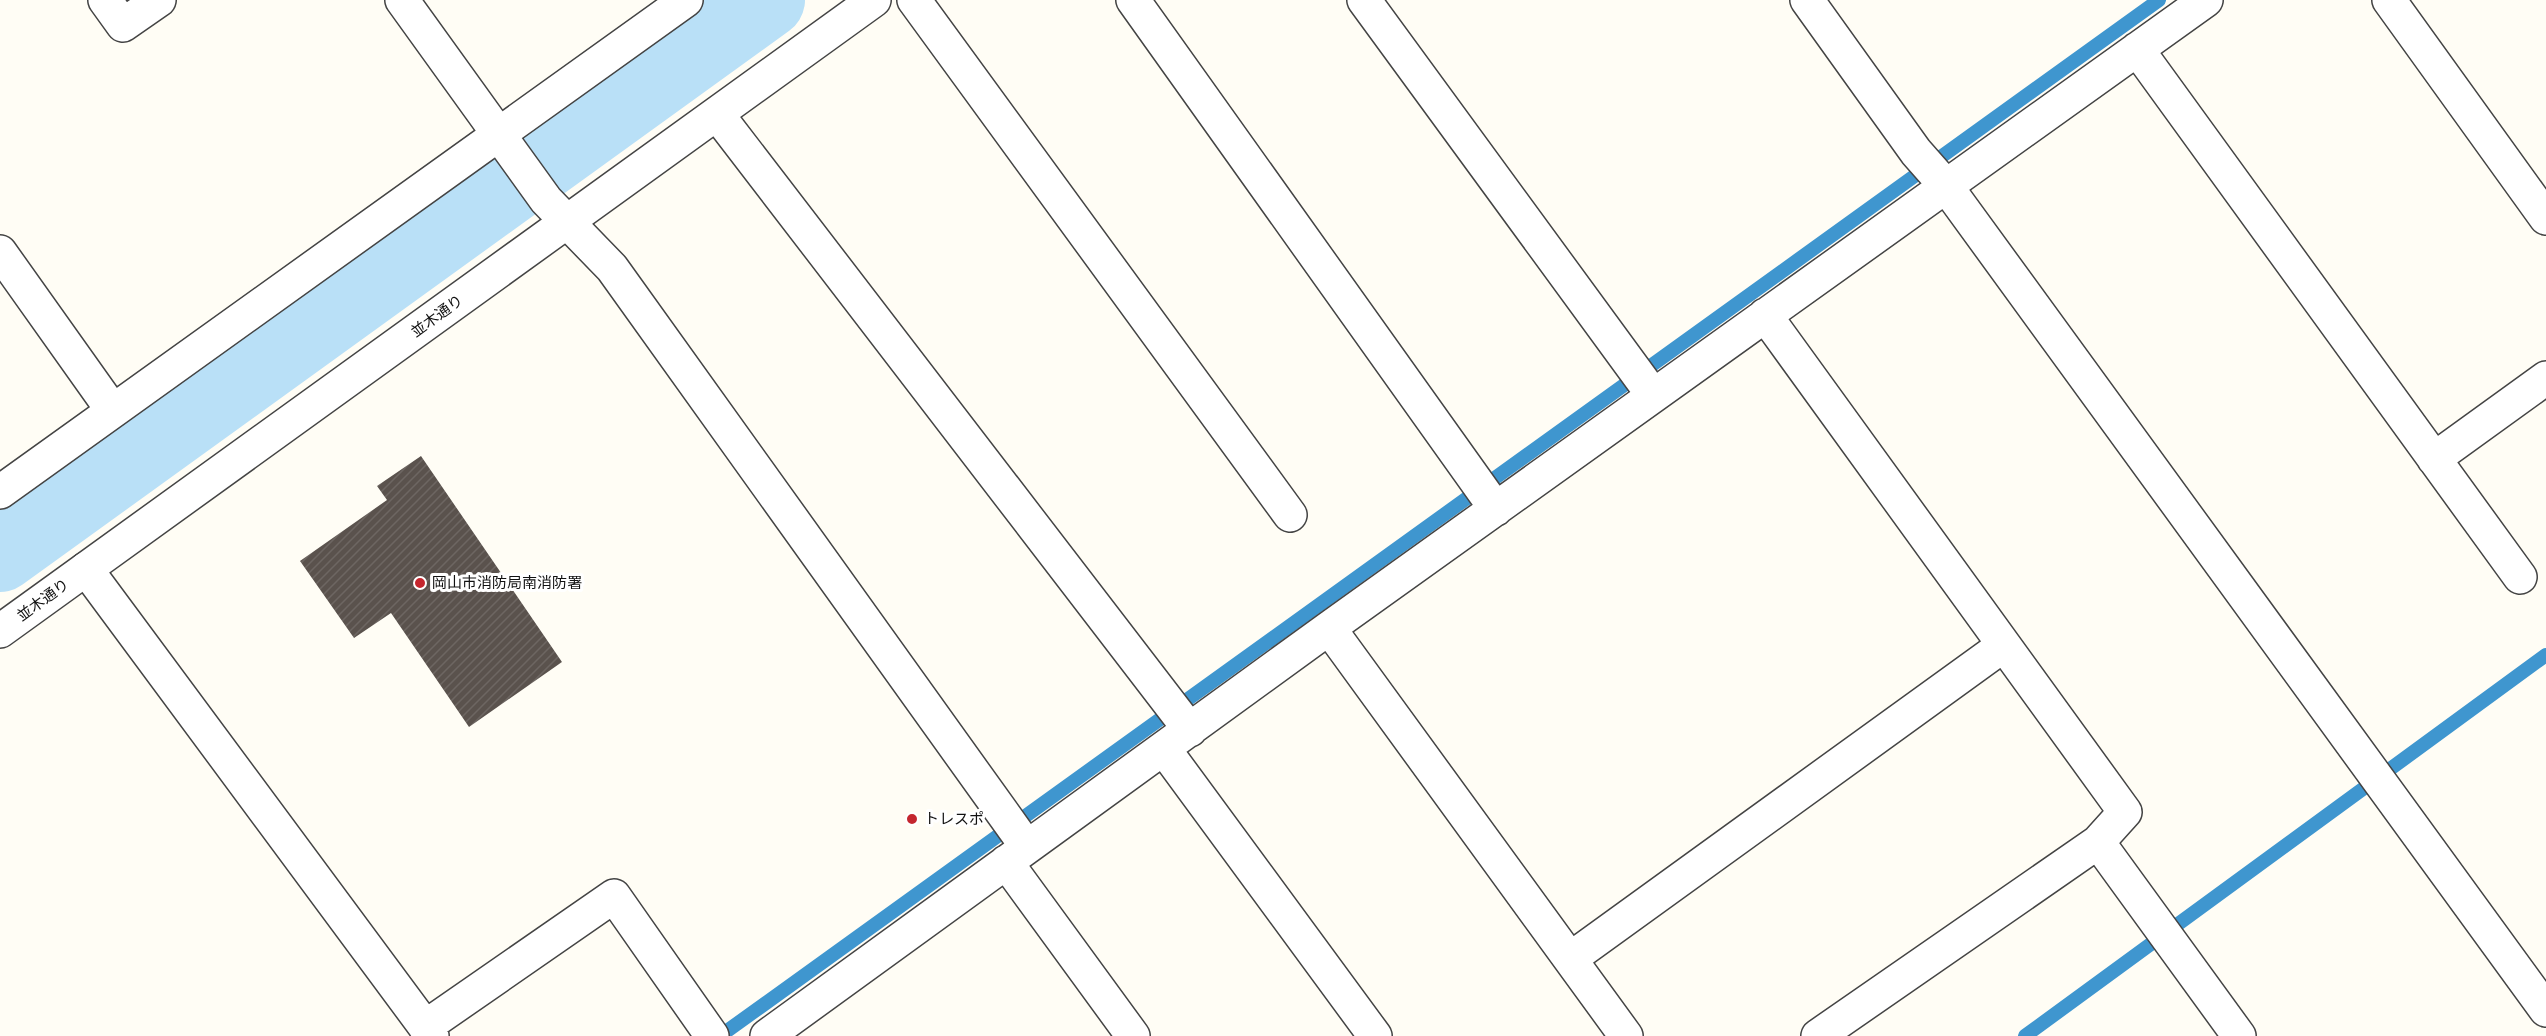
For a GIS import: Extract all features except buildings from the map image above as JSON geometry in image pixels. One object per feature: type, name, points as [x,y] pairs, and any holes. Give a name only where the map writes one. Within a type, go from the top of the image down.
[{"type":"street","points":[[105,0],[123,25],[159,0]]},
{"type":"street","points":[[402,0],[557,212],[612,268],[1013,839],[1132,1036]]},
{"type":"street","points":[[0,492],[113,411],[504,142],[646,11],[686,0]]},
{"type":"street","name":"並木通り","points":[[0,632],[557,212],[717,114],[874,0]]},
{"type":"street","points":[[914,0],[1290,515]]},
{"type":"street","points":[[1132,0],[1486,495]]},
{"type":"street","points":[[1364,0],[1642,380]]},
{"type":"street","points":[[1807,0],[2546,1010]]},
{"type":"street","points":[[766,1036],[1013,839],[1164,749],[1180,716],[1329,628],[1486,495],[1642,380],[1765,315],[1932,171],[2137,49],[2206,0]]},
{"type":"street","points":[[2389,0],[2546,218]]},
{"type":"street","points":[[2137,49],[2520,577]]},
{"type":"street","points":[[717,114],[1180,716]]},
{"type":"street","points":[[0,252],[113,411]]},
{"type":"street","points":[[1765,315],[2124,812],[2098,842],[1818,1036]]},
{"type":"street","points":[[2434,459],[2546,378]]},
{"type":"street","points":[[86,569],[429,1031],[614,896],[709,1032]]},
{"type":"street","points":[[1329,628],[1626,1036]]},
{"type":"street","points":[[1570,959],[2004,645]]},
{"type":"street","points":[[1164,749],[1375,1036]]},
{"type":"street","points":[[2098,842],[2239,1036]]},
{"type":"waterway","points":[[0,554],[767,0]]},
{"type":"waterway","points":[[720,1036],[2159,0]]},
{"type":"waterway","points":[[2025,1036],[2546,655]]},
{"type":"place","name":"岡山市消防局南消防署","points":[[420,583]]},
{"type":"place","name":"トレスポ","points":[[912,819]]}]
